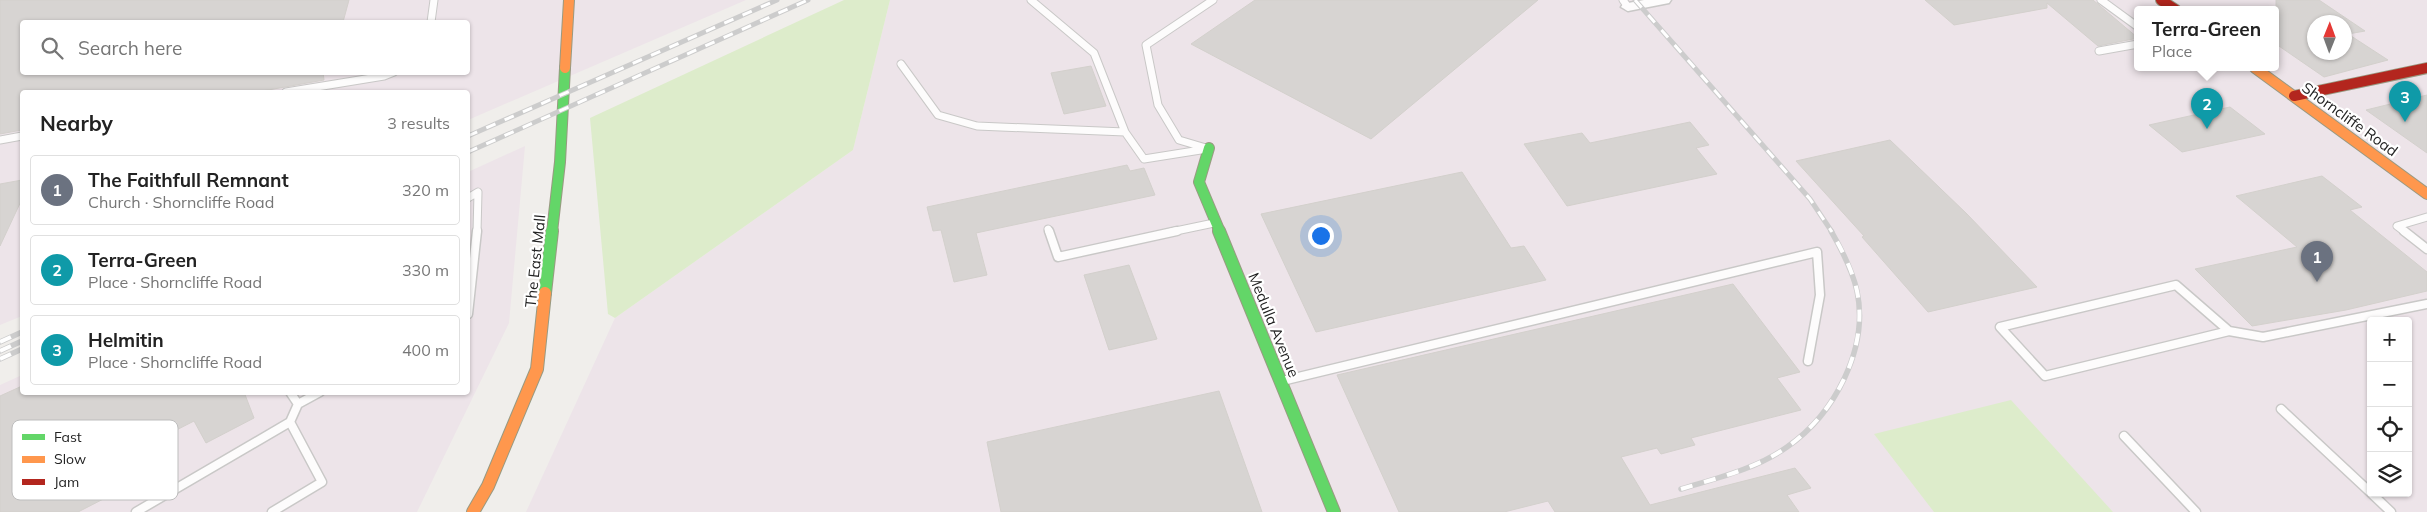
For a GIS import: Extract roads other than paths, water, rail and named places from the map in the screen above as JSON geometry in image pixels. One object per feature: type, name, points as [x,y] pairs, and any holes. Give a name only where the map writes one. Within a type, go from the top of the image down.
[{"type":"street","name":"The East Mall","points":[[473,512],[488,486],[537,369],[560,162],[569,0]]},
{"type":"street","points":[[1626,4],[1664,0]]},
{"type":"street","points":[[2294,96],[2427,68]]},
{"type":"street","name":"Shorncliffe Road","points":[[2259,71],[2427,194]]},
{"type":"street","name":"Medulla Avenue","points":[[1209,148],[1199,182],[1334,512]]},
{"type":"lane","points":[[431,20],[434,0]]},
{"type":"lane","points":[[1031,0],[1094,53],[1125,132],[1144,159],[1209,148]]},
{"type":"lane","points":[[1209,148],[1180,140],[1158,105],[1146,45],[1213,0]]},
{"type":"lane","points":[[2101,0],[2134,24]]},
{"type":"lane","points":[[2099,51],[2134,45]]},
{"type":"lane","points":[[901,64],[938,115],[977,126],[1125,132]]},
{"type":"lane","points":[[298,90],[386,75]]},
{"type":"lane","points":[[0,140],[20,136]]},
{"type":"lane","points":[[470,197],[478,192],[477,231],[470,273]]},
{"type":"lane","points":[[2427,217],[2397,226],[2427,249]]},
{"type":"lane","points":[[1048,229],[1058,257],[1216,222]]},
{"type":"lane","points":[[470,234],[477,231]]},
{"type":"lane","points":[[1280,382],[1817,252],[1820,295],[1808,362]]},
{"type":"lane","points":[[2228,331],[2176,285],[2000,327],[2045,376],[2228,331],[2263,337],[2427,304]]},
{"type":"lane","points":[[292,395],[298,404]]},
{"type":"lane","points":[[178,487],[290,422],[298,404],[314,395]]},
{"type":"lane","points":[[2281,409],[2367,489]]},
{"type":"lane","points":[[272,512],[322,482],[290,422]]},
{"type":"lane","points":[[2124,436],[2196,512]]},
{"type":"lane","points":[[2375,497],[2391,512]]},
{"type":"lane","points":[[136,512],[157,500]]},
{"type":"railway","points":[[470,135],[777,0]]},
{"type":"railway","points":[[470,151],[808,0]]},
{"type":"railway","points":[[1635,0],[1810,199],[1832,232]]},
{"type":"railway","points":[[1681,489],[1749,467],[1787,447],[1820,417],[1845,378],[1853,357],[1858,335],[1857,291],[1843,253],[1831,231]]},
{"type":"railway","points":[[0,342],[20,333]]},
{"type":"railway","points":[[0,351],[20,342]]},
{"type":"railway","points":[[0,359],[20,350]]},
{"type":"place","name":"Helmitin","points":[[2405,122]]},
{"type":"place","name":"Terra-Green","points":[[2207,129]]},
{"type":"place","name":"The Faithfull Remnant","points":[[2317,282]]}]
